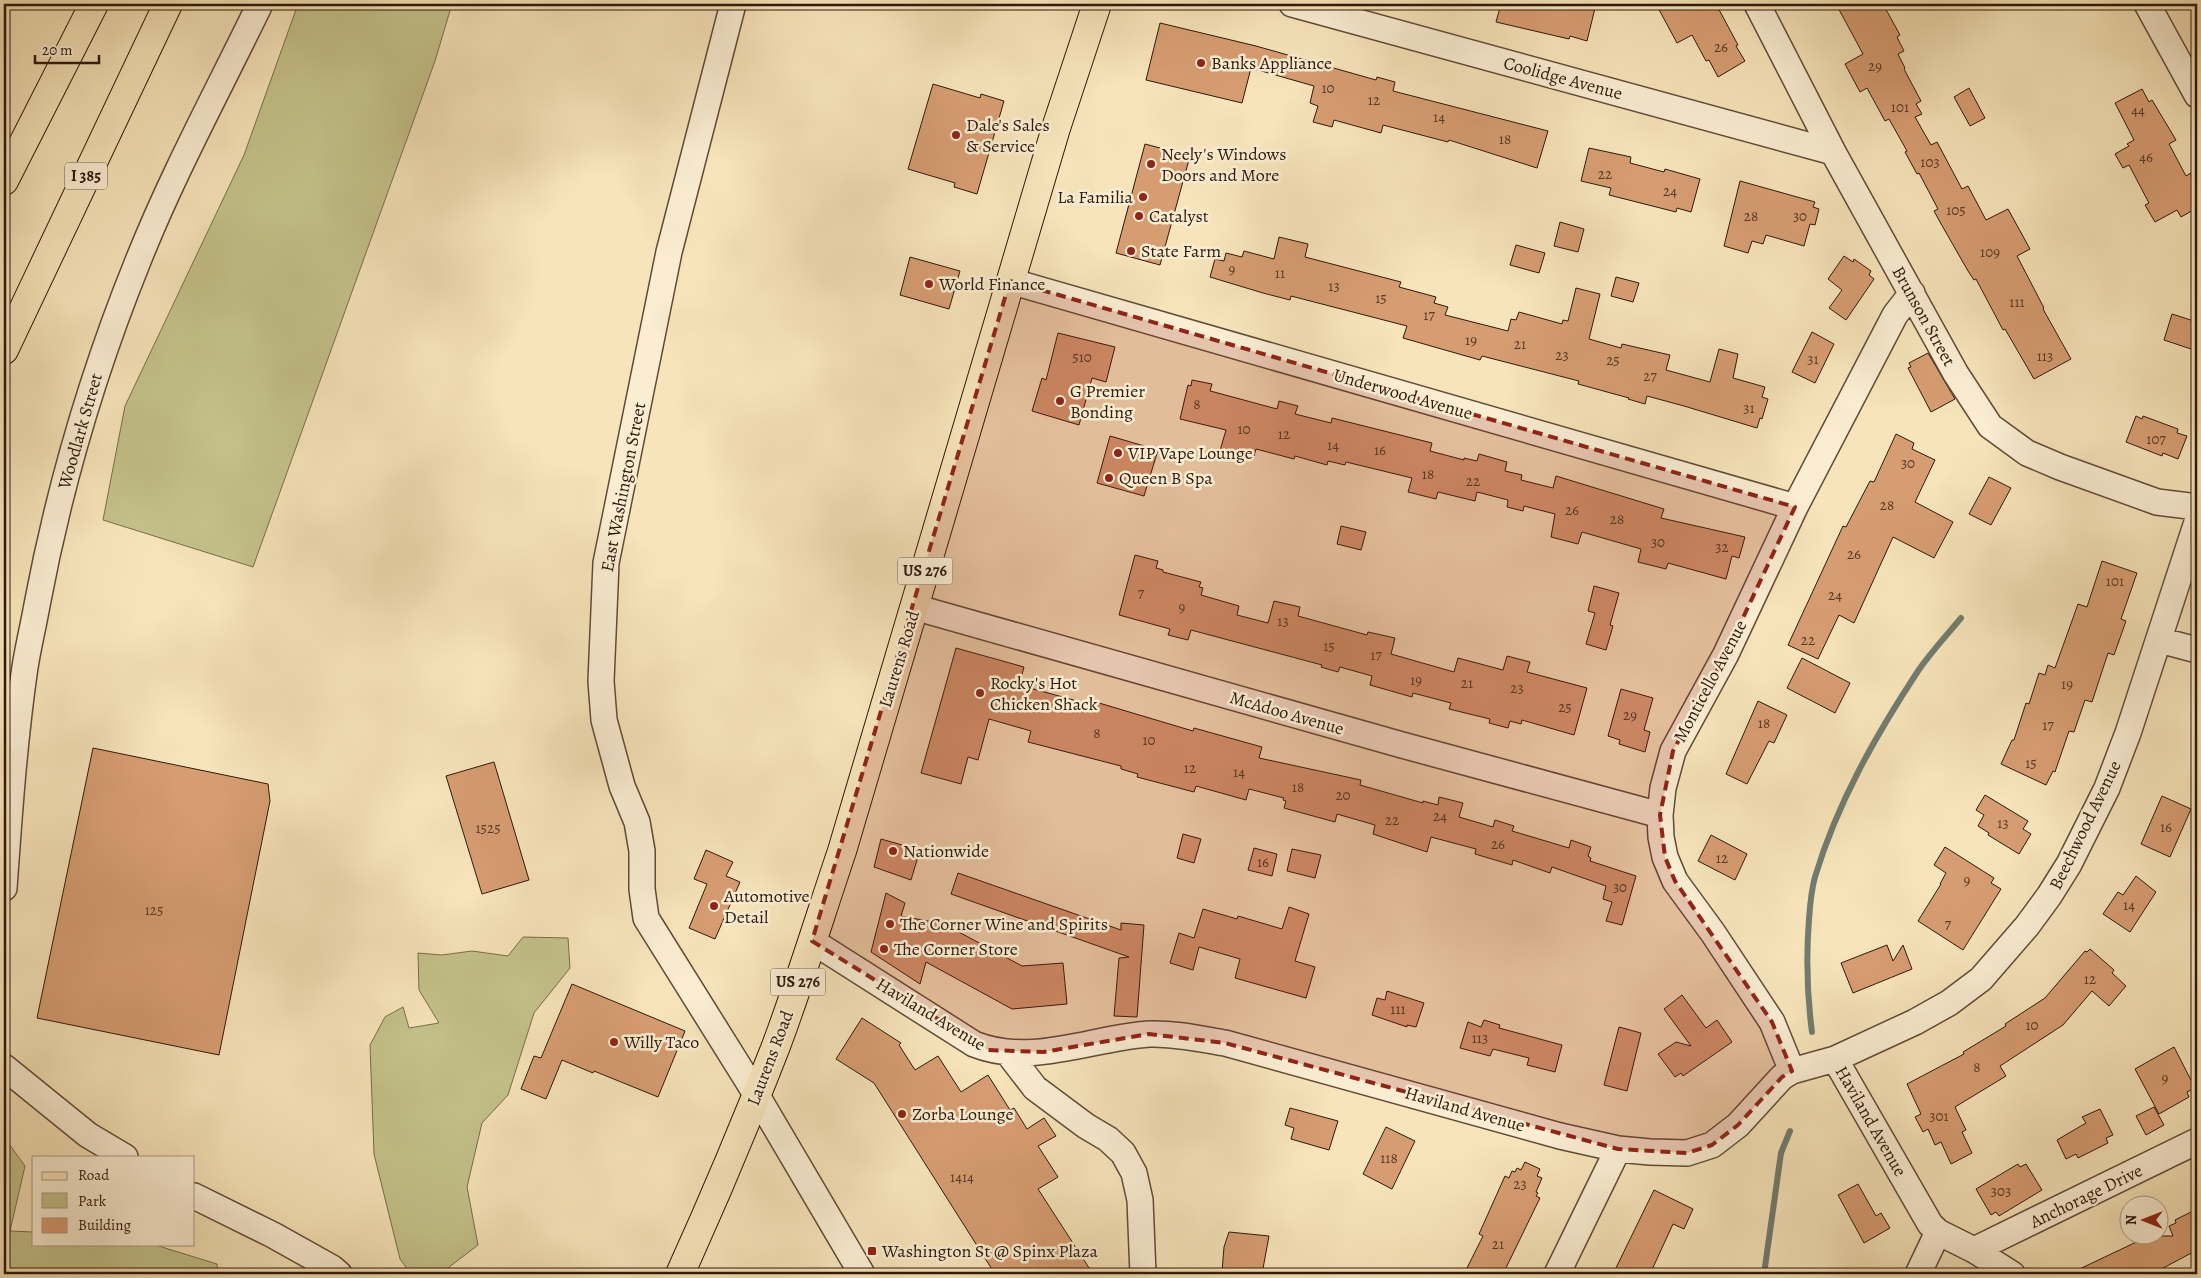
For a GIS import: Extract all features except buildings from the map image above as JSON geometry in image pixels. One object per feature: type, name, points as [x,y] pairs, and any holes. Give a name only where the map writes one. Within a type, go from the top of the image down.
[{"type":"main road","points":[[4,181],[94,4]]},
{"type":"main road","name":"I 385","points":[[4,350],[168,4]]},
{"type":"main road","name":"Laurens Road","points":[[680,1274],[741,1135],[776,1047],[842,851],[1010,281],[1061,112],[1097,4]]},
{"type":"street","name":"Woodlark Street","points":[[4,888],[10,804],[24,673],[50,538],[70,460],[101,359],[138,260],[178,171],[260,4]]},
{"type":"street","name":"East Washington Street","points":[[733,4],[669,252],[606,563],[601,681],[604,720],[610,747],[637,822],[642,851],[642,889],[646,918],[756,1094],[862,1274]]},
{"type":"street","name":"Coolidge Avenue","points":[[1292,4],[1833,152]]},
{"type":"street","name":"Brunson Street","points":[[1757,4],[1833,152],[1956,374],[1990,426],[2027,453],[2157,502],[2197,508]]},
{"type":"street","points":[[2147,4],[2197,95]]},
{"type":"street","name":"Underwood Avenue","points":[[1010,281],[1795,507]]},
{"type":"street","name":"Monticello Avenue","points":[[1792,1071],[1772,1022],[1713,933],[1675,881],[1665,857],[1660,815],[1663,788],[1673,751],[1726,654],[1795,507],[1895,315],[1912,293]]},
{"type":"street","name":"Beechwood Avenue","points":[[1836,1059],[1915,1022],[1949,1003],[1981,979],[2027,926],[2049,896],[2069,864],[2107,788],[2128,733],[2197,522]]},
{"type":"street","name":"McAdoo Avenue","points":[[914,607],[1402,745],[1660,815]]},
{"type":"street","points":[[2159,640],[2197,650]]},
{"type":"street","name":"Haviland Avenue","points":[[812,941],[974,1044],[988,1050],[1008,1053],[1043,1052],[1149,1034],[1185,1036],[1225,1043],[1560,1136],[1618,1149],[1650,1152],[1687,1152],[1712,1145],[1738,1125],[1782,1077],[1792,1071],[1836,1059],[1930,1224],[1938,1232],[1974,1250],[2012,1274]]},
{"type":"street","points":[[1008,1053],[1035,1088],[1086,1126],[1108,1139],[1123,1153],[1134,1173],[1140,1200],[1143,1274]]},
{"type":"street","points":[[4,1067],[88,1135],[123,1156]]},
{"type":"street","name":"Anchorage Drive","points":[[1974,1250],[2197,1141]]},
{"type":"street","points":[[1557,1274],[1618,1149]]},
{"type":"street","points":[[195,1196],[273,1235],[332,1268],[339,1274]]},
{"type":"street","points":[[1918,1274],[1938,1232]]},
{"type":"highlighted area","points":[[1010,281],[1795,507],[1726,654],[1673,751],[1660,815],[1665,857],[1675,881],[1772,1022],[1792,1071],[1782,1077],[1738,1125],[1712,1145],[1687,1153],[1618,1149],[1225,1043],[1149,1034],[1043,1052],[988,1050],[812,941]]},
{"type":"green space","points":[[298,4],[452,4],[435,61],[253,567],[103,520],[125,406],[244,155]]},
{"type":"green space","points":[[523,937],[568,938],[570,968],[534,1013],[508,1095],[482,1123],[467,1187],[478,1245],[440,1274],[411,1274],[400,1259],[374,1154],[370,1045],[385,1017],[403,1007],[409,1028],[439,1023],[419,990],[418,953],[442,955],[472,951],[508,956]]},
{"type":"green space","points":[[4,1137],[25,1166],[10,1231],[32,1232],[32,1246],[158,1246],[217,1264],[218,1274],[4,1274]]},
{"type":"waterway","points":[[1812,1032],[1809,1004],[1808,933],[1810,903],[1815,877],[1824,850],[1846,796],[1887,720],[1923,664],[1961,618]]},
{"type":"waterway","points":[[1764,1274],[1781,1153],[1790,1131]]},
{"type":"place","name":"Banks Appliance","points":[[1201,63]]},
{"type":"place","name":"Dale's Sales & Service","points":[[956,135]]},
{"type":"place","name":"Neely's Windows Doors and More","points":[[1151,164]]},
{"type":"place","name":"La Familia","points":[[1143,197]]},
{"type":"place","name":"Catalyst","points":[[1139,216]]},
{"type":"place","name":"State Farm","points":[[1131,251]]},
{"type":"place","name":"World Finance","points":[[929,284]]},
{"type":"place","name":"G Premier Bonding","points":[[1060,401]]},
{"type":"place","name":"VIP Vape Lounge","points":[[1118,453]]},
{"type":"place","name":"Queen B Spa","points":[[1109,478]]},
{"type":"place","name":"Rocky's Hot Chicken Shack","points":[[980,693]]},
{"type":"place","name":"Nationwide","points":[[893,851]]},
{"type":"place","name":"Automotive Detail","points":[[714,906]]},
{"type":"place","name":"The Corner Wine and Spirits","points":[[890,924]]},
{"type":"place","name":"The Corner Store","points":[[884,949]]},
{"type":"place","name":"Willy Taco","points":[[614,1042]]},
{"type":"place","name":"Zorba Lounge","points":[[902,1114]]},
{"type":"place","name":"Washington St @ Spinx Plaza","points":[[872,1251]]}]
